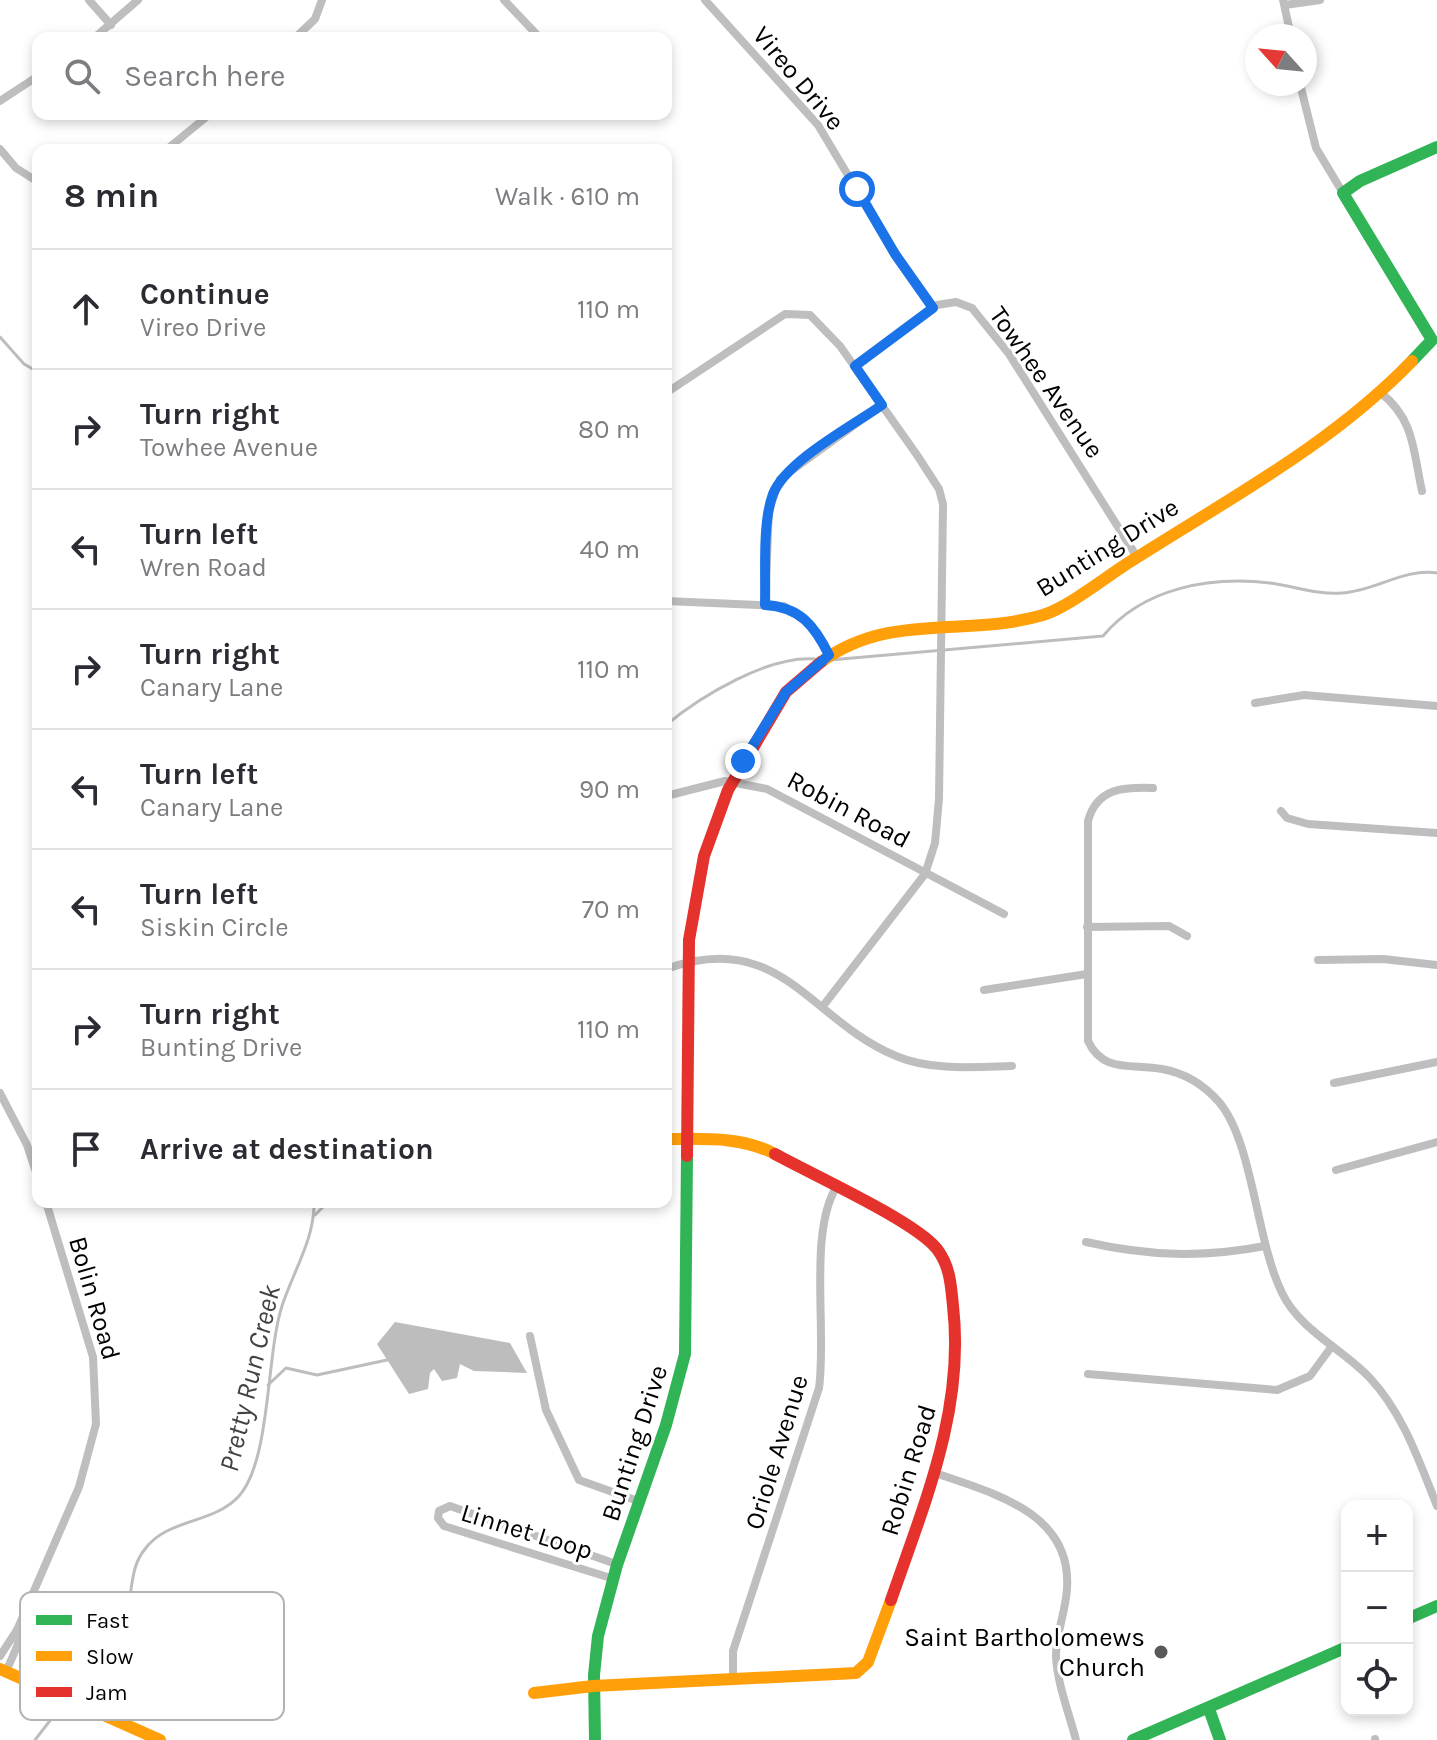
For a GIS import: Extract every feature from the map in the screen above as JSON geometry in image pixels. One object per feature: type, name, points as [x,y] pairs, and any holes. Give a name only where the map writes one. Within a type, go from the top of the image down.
[{"type":"street","points":[[89,0],[111,25]]},
{"type":"street","points":[[102,32],[138,0]]},
{"type":"street","points":[[301,32],[315,19],[322,0]]},
{"type":"street","points":[[504,0],[534,32]]},
{"type":"street","name":"Vireo Drive","points":[[705,0],[818,125],[895,254],[933,308]]},
{"type":"street","points":[[1288,24],[1284,3],[1320,0]]},
{"type":"street","points":[[0,101],[32,80]]},
{"type":"street","points":[[1303,96],[1316,148],[1434,338]]},
{"type":"street","points":[[173,144],[203,120]]},
{"type":"street","points":[[1343,193],[1360,181],[1437,147]]},
{"type":"street","points":[[0,149],[16,168],[32,178]]},
{"type":"street","name":"Towhee Avenue","points":[[933,308],[943,303],[962,304],[989,326],[1059,430],[1137,557]]},
{"type":"street","points":[[855,366],[933,308]]},
{"type":"street","points":[[672,389],[790,312],[816,318],[855,366],[942,496],[937,830],[925,874],[823,1006]]},
{"type":"street","name":"Bunting Drive","points":[[595,1740],[593,1686],[598,1637],[638,1501],[670,1416],[685,1354],[689,964],[700,869],[733,780],[786,692],[829,655],[855,640],[878,632],[1036,617],[1091,589],[1332,434],[1381,393],[1434,338]]},
{"type":"street","points":[[1381,393],[1398,406],[1407,421],[1422,491]]},
{"type":"street","points":[[765,605],[769,510],[780,479],[882,405]]},
{"type":"street","points":[[672,601],[784,606],[799,614],[818,633],[829,655]]},
{"type":"street","points":[[1255,703],[1304,695],[1437,706]]},
{"type":"street","name":"Robin Road","points":[[672,795],[733,780],[767,789],[1004,914]]},
{"type":"street","points":[[1153,788],[1114,790],[1099,798],[1088,821],[1086,1032],[1090,1047],[1099,1058],[1117,1066],[1152,1067],[1176,1072],[1201,1085],[1223,1107],[1238,1136],[1265,1246],[1287,1302],[1301,1319],[1371,1379],[1393,1408],[1437,1506]]},
{"type":"street","points":[[1281,811],[1287,818],[1308,824],[1437,833]]},
{"type":"street","points":[[1087,927],[1169,926],[1187,936]]},
{"type":"street","points":[[672,968],[725,959],[759,966],[793,982],[880,1048],[900,1058],[947,1066],[1012,1066]]},
{"type":"street","points":[[1318,960],[1383,959],[1437,965]]},
{"type":"street","points":[[984,990],[1087,974]]},
{"type":"street","points":[[1334,1083],[1437,1062]]},
{"type":"street","points":[[0,1093],[32,1160]]},
{"type":"street","name":"Robin Road","points":[[534,1693],[593,1686],[733,1678],[845,1676],[865,1666],[878,1638],[935,1473],[953,1393],[955,1303],[949,1269],[936,1247],[921,1233],[761,1147],[722,1139],[672,1139]]},
{"type":"street","points":[[1336,1170],[1437,1142]]},
{"type":"street","name":"Oriole Avenue","points":[[733,1678],[733,1651],[819,1388],[823,1354],[823,1214],[837,1186]]},
{"type":"street","name":"Bolin Road","points":[[33,1592],[86,1468],[97,1406],[90,1344],[48,1208]]},
{"type":"street","points":[[1086,1242],[1182,1256],[1211,1255],[1265,1246]]},
{"type":"street","points":[[530,1336],[546,1410],[579,1480],[638,1501]]},
{"type":"street","points":[[1088,1374],[1277,1390],[1310,1376],[1332,1346]]},
{"type":"street","points":[[935,1473],[1016,1503],[1037,1517],[1057,1543],[1066,1569],[1067,1589],[1056,1661],[1076,1740]]},
{"type":"street","name":"Linnet Loop","points":[[614,1579],[444,1526],[438,1518],[439,1511],[450,1506],[619,1565]]},
{"type":"street","points":[[550,1561],[557,1542]]},
{"type":"street","points":[[1413,1616],[1437,1606]]},
{"type":"street","name":"Bolin Road","points":[[0,1656],[20,1623]]},
{"type":"street","name":"Bolin Road","points":[[3,1671],[18,1644],[17,1630]]},
{"type":"street","points":[[1133,1740],[1341,1650]]},
{"type":"street","points":[[1209,1709],[1220,1740]]},
{"type":"street","points":[[114,1720],[160,1740]]},
{"type":"shaded area","points":[[395,1322],[510,1343],[527,1373],[474,1371],[460,1364],[457,1378],[442,1381],[434,1369],[430,1373],[428,1389],[409,1394],[377,1344]]},
{"type":"waterway","name":"Pretty Run Creek","points":[[0,337],[32,369]]},
{"type":"waterway","points":[[830,660],[1103,636],[1137,606],[1157,596],[1201,584],[1247,581],[1342,593],[1413,574],[1437,573]]},
{"type":"waterway","points":[[672,721],[716,690],[757,670],[797,659],[815,659]]},
{"type":"waterway","name":"Pretty Run Creek","points":[[130,1592],[135,1567],[155,1539],[229,1505],[249,1480],[262,1433],[277,1327],[311,1229],[314,1208]]},
{"type":"waterway","points":[[315,1215],[322,1208]]},
{"type":"waterway","points":[[268,1385],[286,1368],[317,1375],[387,1360]]},
{"type":"waterway","name":"Pretty Run Creek","points":[[35,1740],[50,1720]]},
{"type":"traffic: fast","points":[[1412,361],[1432,340],[1343,193],[1360,181],[1437,147]]},
{"type":"traffic: fast","points":[[595,1740],[594,1675],[598,1636],[617,1565],[666,1425],[685,1354],[687,1156]]},
{"type":"traffic: fast","points":[[1413,1616],[1437,1606]]},
{"type":"traffic: fast","points":[[1133,1740],[1341,1650]]},
{"type":"traffic: fast","points":[[1209,1709],[1220,1740]]},
{"type":"traffic: slow","points":[[821,662],[847,646],[874,636],[929,628],[1014,622],[1054,611],[1315,443],[1381,391],[1412,361]]},
{"type":"traffic: slow","points":[[672,1139],[735,1141],[775,1154]]},
{"type":"traffic: slow","points":[[534,1693],[593,1686],[856,1673],[868,1662],[891,1600]]},
{"type":"traffic: slow","points":[[0,1669],[20,1678]]},
{"type":"traffic: slow","points":[[115,1720],[160,1740]]},
{"type":"traffic: jam","points":[[687,1156],[689,940],[704,856],[728,790],[786,692],[821,662]]},
{"type":"traffic: jam","points":[[775,1154],[907,1225],[937,1249],[949,1276],[955,1345],[947,1419],[928,1492],[891,1600]]},
{"type":"place","name":"Saint Bartholomews Church","points":[[1161,1652]]},
{"type":"route","points":[[743,761],[786,692],[829,655],[818,633],[806,619],[784,606],[765,605],[768,519],[774,491],[780,479],[794,466],[882,405],[855,366],[933,308],[895,254],[857,189]]}]
